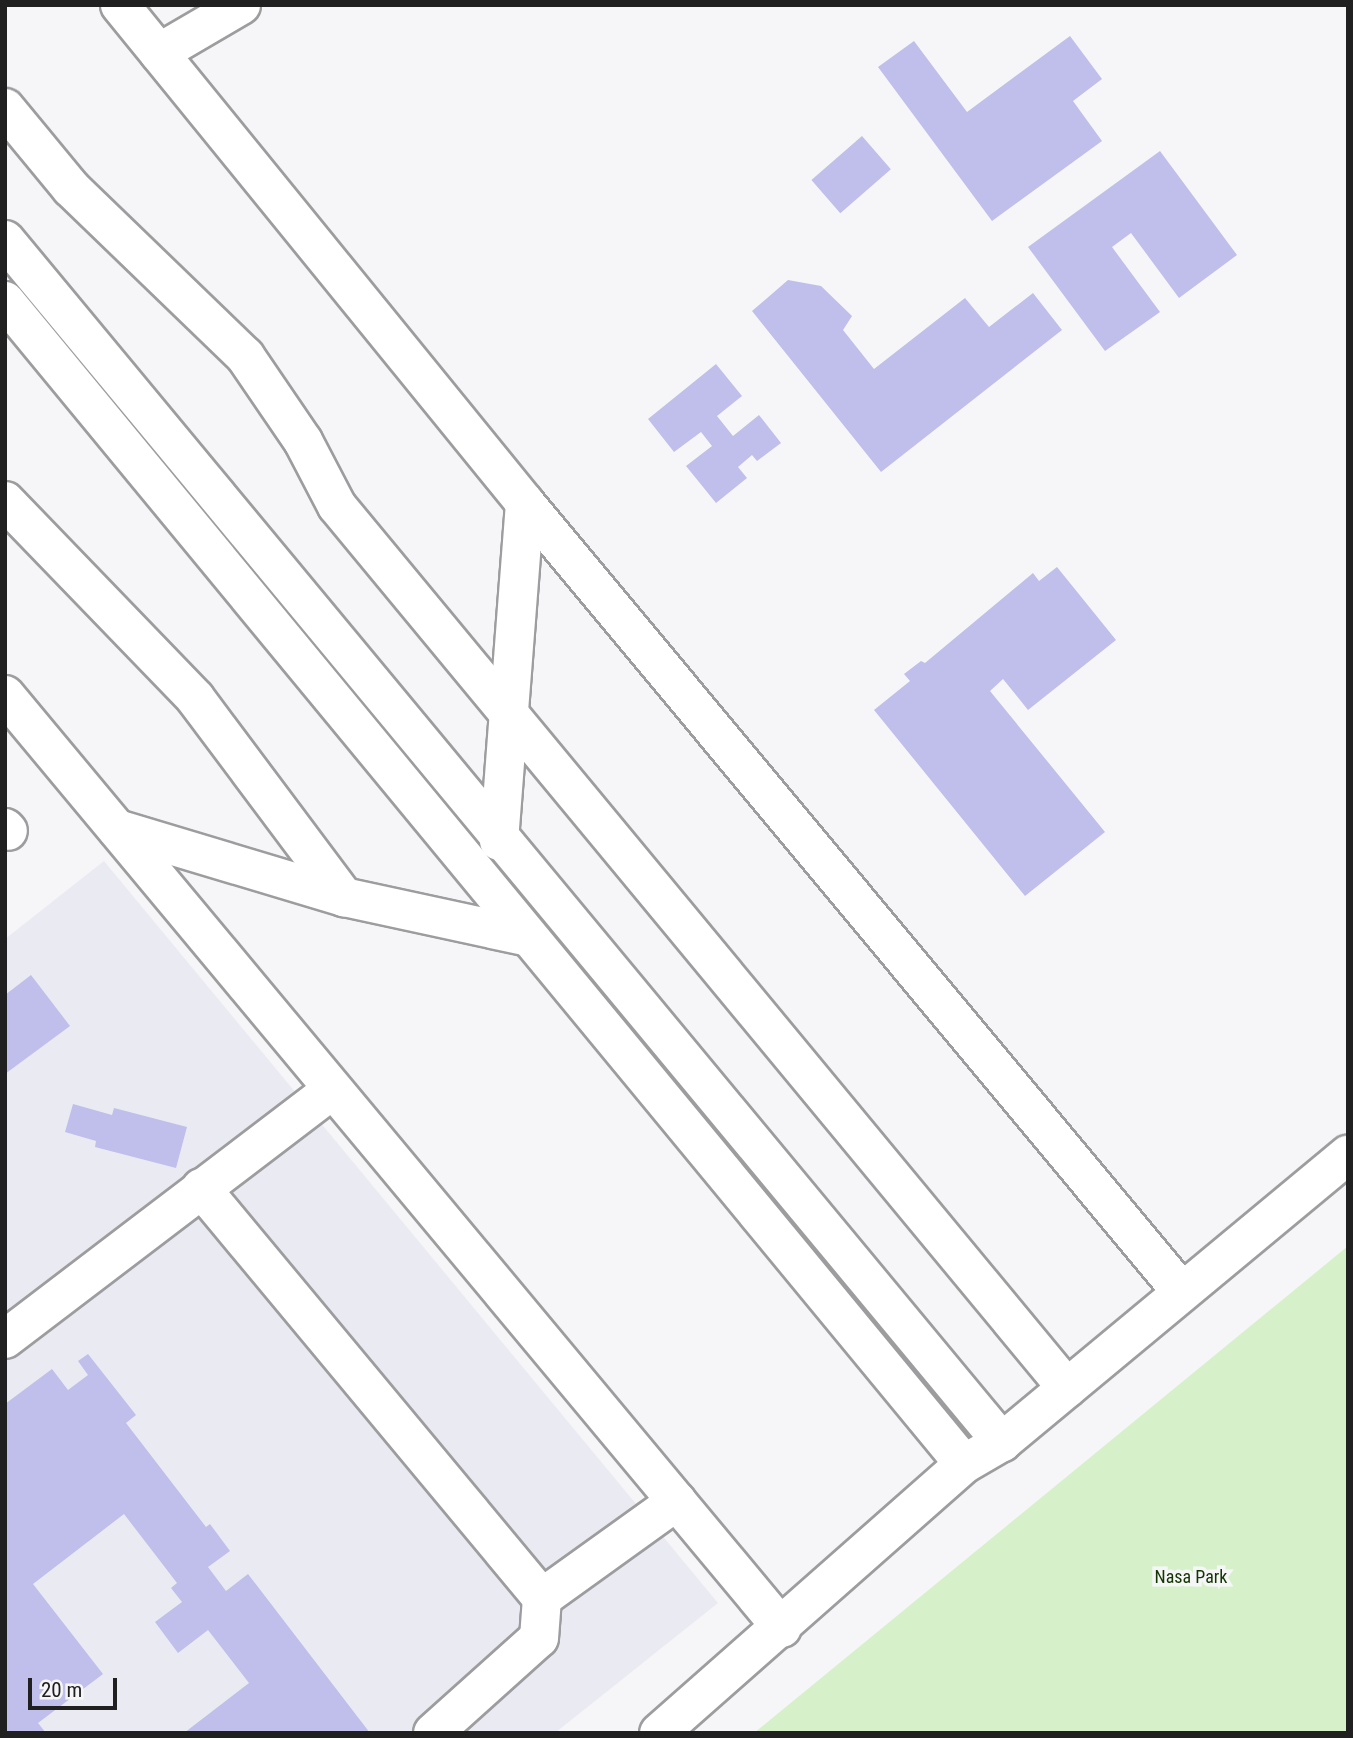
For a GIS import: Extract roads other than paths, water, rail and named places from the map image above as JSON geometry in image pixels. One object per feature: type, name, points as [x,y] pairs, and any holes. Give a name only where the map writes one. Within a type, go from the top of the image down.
[{"type":"street","points":[[120,5],[525,503],[1181,1291]]},
{"type":"street","points":[[159,53],[241,5]]},
{"type":"street","points":[[5,108],[71,188],[245,356],[303,440],[337,506],[509,710],[1067,1388]]},
{"type":"street","points":[[5,240],[499,841],[1002,1442]]},
{"type":"street","points":[[5,301],[964,1464]]},
{"type":"street","points":[[5,501],[195,698],[344,897]]},
{"type":"street","points":[[499,841],[525,503]]},
{"type":"street","points":[[5,695],[782,1628]]},
{"type":"street","points":[[117,829],[344,897],[529,937]]},
{"type":"street","points":[[5,1339],[333,1089]]},
{"type":"street","points":[[659,1733],[782,1628],[964,1464],[1002,1442],[1348,1155]]},
{"type":"street","points":[[201,1188],[542,1598],[539,1638],[433,1733]]},
{"type":"street","points":[[542,1598],[677,1501]]},
{"type":"park label","name":"Nasa Park","points":[[1191,1577]]}]
